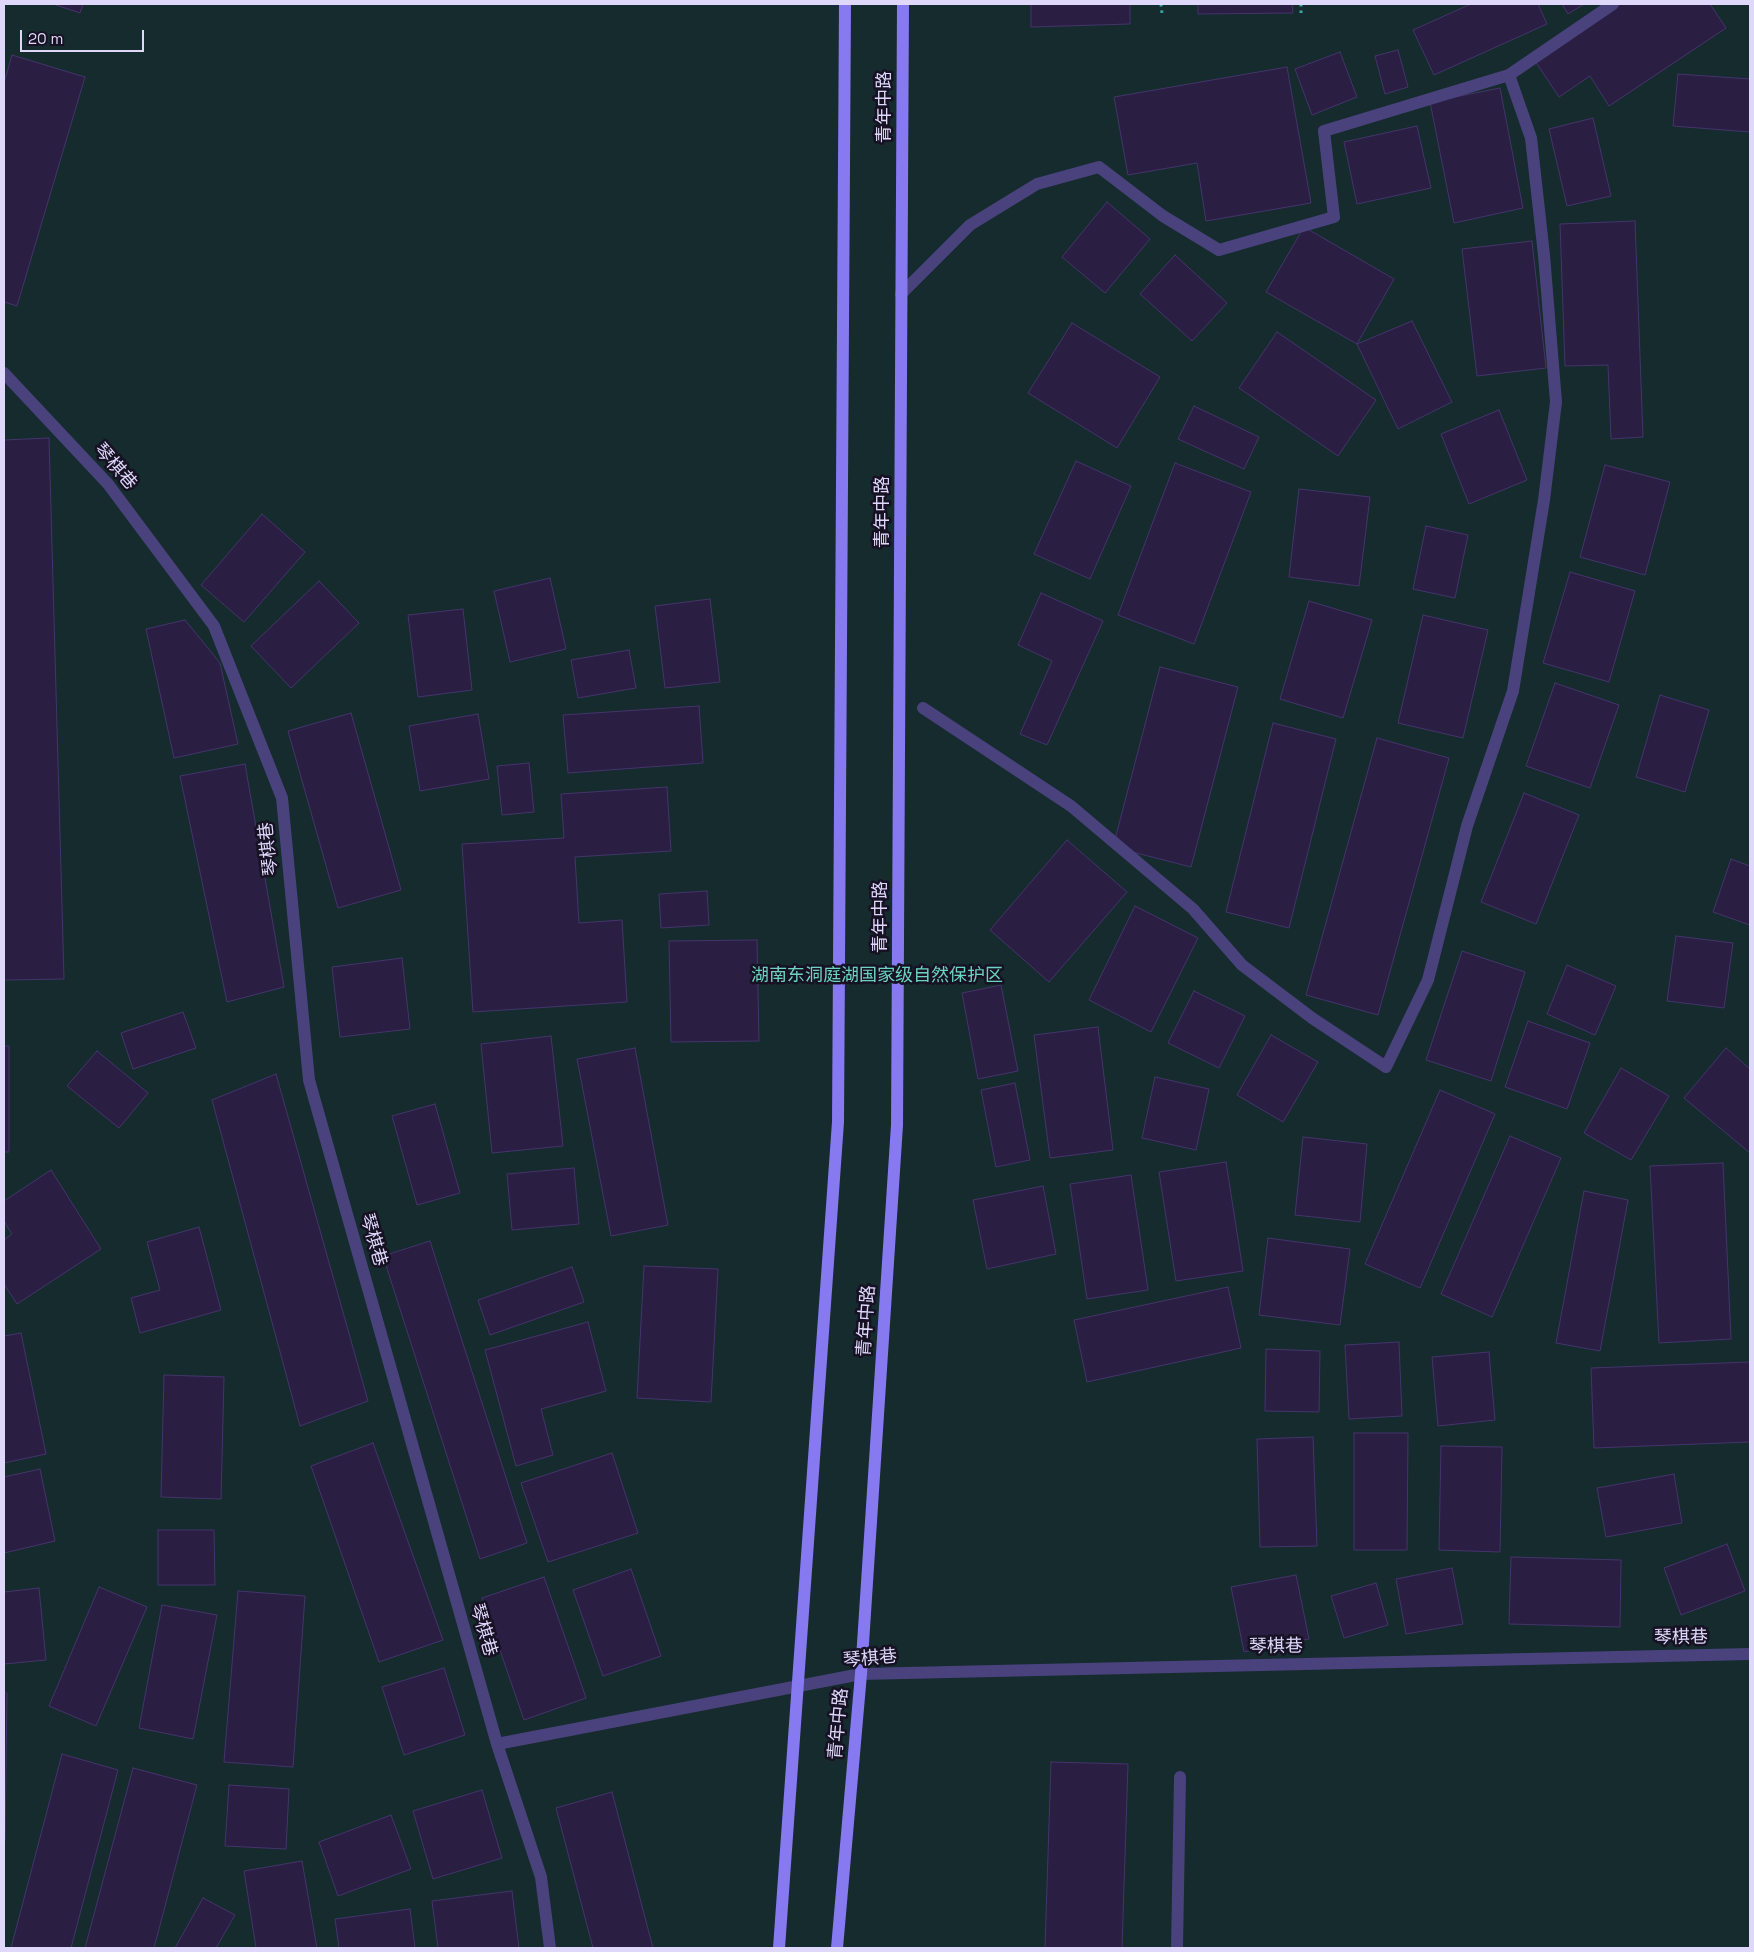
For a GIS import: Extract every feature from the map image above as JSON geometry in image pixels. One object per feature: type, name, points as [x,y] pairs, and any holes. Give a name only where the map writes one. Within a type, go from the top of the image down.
[{"type":"main road","points":[[779,1948],[838,1122],[845,4]]},
{"type":"main road","name":"青年中路","points":[[837,1948],[861,1674],[897,1125],[903,4]]},
{"type":"street","points":[[901,294],[970,225],[1037,184],[1098,167],[1163,216],[1219,250],[1334,217],[1324,131],[1509,75],[1613,4]]},
{"type":"street","points":[[922,708],[1071,806],[1193,908],[1242,965],[1312,1018],[1386,1067],[1428,980],[1467,826],[1513,691],[1545,490],[1556,402],[1544,255],[1531,138],[1509,75]]},
{"type":"street","name":"琴棋巷","points":[[4,373],[108,484],[214,626],[282,798],[309,1080],[497,1744],[861,1674],[1750,1654]]},
{"type":"street","points":[[497,1744],[541,1877],[550,1948]]},
{"type":"street","points":[[1177,1948],[1180,1777]]},
{"type":"path","points":[[1162,4],[1162,14]]},
{"type":"path","points":[[1300,4],[1301,16]]},
{"type":"green space","name":"湖南东洞庭湖国家级自然保护区","points":[[4,4],[1750,4],[1750,1948],[4,1948]]},
{"type":"building","points":[[53,4],[83,4],[80,13]]},
{"type":"building","points":[[1031,4],[1130,4],[1130,24],[1031,27]]},
{"type":"building","points":[[1198,4],[1292,4],[1293,13],[1198,14]]},
{"type":"building","points":[[1471,4],[1538,4],[1547,24],[1434,75],[1413,30]]},
{"type":"building","points":[[1562,4],[1584,4],[1568,14]]},
{"type":"building","points":[[1620,4],[1710,4],[1726,28],[1609,106],[1590,76],[1559,97],[1535,61]]},
{"type":"building","points":[[1398,50],[1408,87],[1385,94],[1375,56]]},
{"type":"building","points":[[1340,52],[1357,97],[1312,115],[1295,69]]},
{"type":"building","points":[[12,55],[85,77],[17,306],[4,302],[4,83]]},
{"type":"building","points":[[1287,67],[1311,203],[1206,221],[1197,163],[1128,175],[1114,97]]},
{"type":"building","points":[[1678,74],[1750,79],[1750,132],[1673,126]]},
{"type":"building","points":[[1500,88],[1523,208],[1454,223],[1430,102]]},
{"type":"building","points":[[1593,118],[1611,196],[1567,206],[1549,129]]},
{"type":"building","points":[[1417,126],[1431,188],[1357,204],[1344,142]]},
{"type":"building","points":[[1107,202],[1150,239],[1105,293],[1062,257]]},
{"type":"building","points":[[1635,221],[1643,437],[1611,439],[1608,365],[1565,366],[1560,224]]},
{"type":"building","points":[[1304,227],[1394,279],[1357,344],[1266,292]]},
{"type":"building","points":[[1532,241],[1546,368],[1477,376],[1462,249]]},
{"type":"building","points":[[1175,255],[1227,303],[1192,341],[1140,294]]},
{"type":"building","points":[[1412,321],[1452,402],[1398,429],[1357,344]]},
{"type":"building","points":[[1072,323],[1160,377],[1117,448],[1028,393]]},
{"type":"building","points":[[1277,332],[1376,400],[1338,456],[1239,388]]},
{"type":"building","points":[[1194,406],[1259,437],[1244,469],[1178,439]]},
{"type":"building","points":[[1499,410],[1527,480],[1469,504],[1441,434]]},
{"type":"building","points":[[49,438],[64,979],[4,980],[4,440]]},
{"type":"building","points":[[1076,461],[1131,486],[1090,579],[1034,554]]},
{"type":"building","points":[[1175,463],[1251,492],[1194,644],[1118,615]]},
{"type":"building","points":[[1605,465],[1670,482],[1645,575],[1580,557]]},
{"type":"building","points":[[1299,489],[1370,497],[1359,586],[1289,577]]},
{"type":"building","points":[[262,514],[305,552],[244,622],[201,585]]},
{"type":"building","points":[[1426,526],[1468,535],[1455,598],[1413,589]]},
{"type":"building","points":[[1570,572],[1635,591],[1609,682],[1543,663]]},
{"type":"building","points":[[550,578],[566,649],[510,662],[494,591]]},
{"type":"building","points":[[319,581],[359,623],[291,688],[251,646]]},
{"type":"building","points":[[1041,593],[1103,621],[1047,745],[1020,734],[1052,661],[1018,645]]},
{"type":"building","points":[[710,599],[720,682],[665,688],[655,606]]},
{"type":"building","points":[[1309,601],[1372,620],[1343,718],[1280,699]]},
{"type":"building","points":[[463,609],[472,690],[418,697],[408,615]]},
{"type":"building","points":[[1423,615],[1488,630],[1463,738],[1398,723]]},
{"type":"building","points":[[185,620],[220,663],[238,744],[174,758],[146,629]]},
{"type":"building","points":[[629,650],[636,688],[578,698],[571,660]]},
{"type":"building","points":[[1160,667],[1238,687],[1191,867],[1113,847]]},
{"type":"building","points":[[1555,683],[1619,705],[1590,788],[1526,766]]},
{"type":"building","points":[[1660,695],[1709,710],[1685,792],[1636,777]]},
{"type":"building","points":[[699,706],[703,763],[568,773],[563,715]]},
{"type":"building","points":[[351,713],[401,890],[338,908],[288,731]]},
{"type":"building","points":[[478,714],[489,779],[420,791],[409,726]]},
{"type":"building","points":[[1273,723],[1336,739],[1289,928],[1226,912]]},
{"type":"building","points":[[1377,738],[1449,758],[1378,1015],[1306,995]]},
{"type":"building","points":[[529,763],[534,812],[502,815],[497,766]]},
{"type":"building","points":[[245,764],[284,987],[227,1002],[180,776]]},
{"type":"building","points":[[667,787],[671,851],[575,857],[579,923],[622,920],[627,1002],[473,1012],[462,844],[564,838],[561,794]]},
{"type":"building","points":[[1524,793],[1579,815],[1536,924],[1481,902]]},
{"type":"building","points":[[1067,840],[1127,892],[1049,982],[990,930]]},
{"type":"building","points":[[1731,859],[1750,866],[1750,925],[1713,912]]},
{"type":"building","points":[[707,891],[709,925],[661,928],[659,894]]},
{"type":"building","points":[[1135,906],[1198,938],[1151,1032],[1089,1000]]},
{"type":"building","points":[[1676,936],[1733,943],[1724,1008],[1667,1001]]},
{"type":"building","points":[[757,940],[759,1041],[671,1042],[669,941]]},
{"type":"building","points":[[1462,951],[1525,972],[1491,1081],[1426,1060]]},
{"type":"building","points":[[402,958],[410,1029],[340,1037],[332,967]]},
{"type":"building","points":[[1567,965],[1616,986],[1595,1035],[1547,1014]]},
{"type":"building","points":[[1001,985],[1018,1071],[978,1079],[962,993]]},
{"type":"building","points":[[1194,991],[1245,1016],[1219,1068],[1168,1043]]},
{"type":"building","points":[[183,1012],[196,1048],[133,1069],[121,1033]]},
{"type":"building","points":[[1528,1021],[1590,1043],[1567,1109],[1505,1087]]},
{"type":"building","points":[[1098,1027],[1113,1150],[1050,1158],[1034,1035]]},
{"type":"building","points":[[1271,1035],[1318,1062],[1283,1122],[1237,1095]]},
{"type":"building","points":[[551,1036],[563,1146],[492,1153],[481,1044]]},
{"type":"building","points":[[4,1046],[9,1046],[9,1152],[4,1152]]},
{"type":"building","points":[[635,1048],[668,1225],[611,1236],[577,1059]]},
{"type":"building","points":[[1726,1048],[1750,1069],[1750,1153],[1684,1098]]},
{"type":"building","points":[[97,1051],[148,1093],[119,1128],[67,1086]]},
{"type":"building","points":[[1621,1068],[1669,1096],[1631,1160],[1584,1133]]},
{"type":"building","points":[[276,1074],[368,1401],[300,1426],[212,1100]]},
{"type":"building","points":[[1155,1077],[1209,1089],[1196,1150],[1142,1138]]},
{"type":"building","points":[[1015,1083],[1030,1160],[996,1167],[981,1090]]},
{"type":"building","points":[[1440,1090],[1495,1114],[1420,1288],[1365,1264]]},
{"type":"building","points":[[435,1104],[460,1193],[417,1205],[392,1116]]},
{"type":"building","points":[[1510,1136],[1561,1158],[1492,1317],[1441,1294]]},
{"type":"building","points":[[1303,1137],[1367,1144],[1360,1222],[1295,1215]]},
{"type":"building","points":[[1226,1162],[1243,1271],[1176,1281],[1159,1172]]},
{"type":"building","points":[[1723,1163],[1731,1339],[1659,1343],[1650,1166]]},
{"type":"building","points":[[574,1168],[579,1224],[512,1230],[507,1174]]},
{"type":"building","points":[[51,1170],[101,1249],[17,1304],[4,1284],[4,1240],[12,1234],[4,1221],[4,1201]]},
{"type":"building","points":[[1131,1175],[1148,1290],[1087,1299],[1070,1184]]},
{"type":"building","points":[[1043,1186],[1056,1254],[987,1269],[973,1200]]},
{"type":"building","points":[[1584,1191],[1628,1200],[1600,1351],[1556,1343]]},
{"type":"building","points":[[199,1227],[221,1310],[140,1333],[131,1298],[160,1290],[147,1242]]},
{"type":"building","points":[[1268,1238],[1350,1249],[1340,1325],[1259,1315]]},
{"type":"building","points":[[430,1241],[527,1543],[480,1559],[383,1256]]},
{"type":"building","points":[[644,1266],[718,1269],[711,1402],[637,1398]]},
{"type":"building","points":[[572,1267],[584,1302],[490,1335],[478,1300]]},
{"type":"building","points":[[1228,1287],[1241,1348],[1087,1382],[1074,1320]]},
{"type":"building","points":[[588,1322],[606,1391],[541,1409],[553,1455],[516,1466],[485,1350]]},
{"type":"building","points":[[21,1333],[46,1454],[4,1463],[4,1336]]},
{"type":"building","points":[[1399,1342],[1402,1416],[1349,1419],[1345,1345]]},
{"type":"building","points":[[1266,1349],[1320,1351],[1319,1412],[1265,1411]]},
{"type":"building","points":[[1489,1352],[1495,1420],[1438,1426],[1432,1357]]},
{"type":"building","points":[[1750,1362],[1750,1442],[1594,1448],[1591,1368]]},
{"type":"building","points":[[164,1375],[224,1377],[221,1499],[161,1497]]},
{"type":"building","points":[[1354,1433],[1408,1433],[1407,1550],[1354,1550]]},
{"type":"building","points":[[1313,1437],[1317,1546],[1260,1547],[1257,1439]]},
{"type":"building","points":[[373,1443],[443,1640],[379,1662],[311,1466]]},
{"type":"building","points":[[1441,1446],[1502,1447],[1500,1552],[1439,1550]]},
{"type":"building","points":[[612,1453],[638,1533],[548,1562],[521,1483]]},
{"type":"building","points":[[40,1469],[55,1541],[4,1553],[4,1477]]},
{"type":"building","points":[[1674,1474],[1682,1523],[1606,1537],[1597,1488]]},
{"type":"building","points":[[158,1530],[214,1530],[215,1585],[158,1585]]},
{"type":"building","points":[[1727,1544],[1745,1591],[1681,1615],[1664,1568]]},
{"type":"building","points":[[1511,1557],[1621,1560],[1620,1627],[1509,1624]]},
{"type":"building","points":[[1452,1568],[1463,1624],[1406,1634],[1396,1579]]},
{"type":"building","points":[[631,1569],[661,1656],[603,1676],[573,1590]]},
{"type":"building","points":[[1296,1575],[1309,1639],[1244,1652],[1231,1587]]},
{"type":"building","points":[[544,1577],[586,1698],[524,1720],[482,1598]]},
{"type":"building","points":[[1376,1583],[1388,1625],[1344,1638],[1331,1596]]},
{"type":"building","points":[[99,1587],[147,1607],[96,1726],[49,1706]]},
{"type":"building","points":[[39,1588],[46,1660],[4,1664],[4,1592]]},
{"type":"building","points":[[238,1591],[305,1596],[293,1767],[224,1762]]},
{"type":"building","points":[[162,1605],[217,1615],[193,1739],[139,1728]]},
{"type":"building","points":[[444,1668],[465,1735],[404,1755],[382,1687]]},
{"type":"building","points":[[4,1693],[7,1693],[5,1841],[4,1841]]},
{"type":"building","points":[[62,1754],[118,1770],[71,1948],[11,1948]]},
{"type":"building","points":[[1051,1762],[1128,1764],[1122,1948],[1045,1948]]},
{"type":"building","points":[[133,1768],[197,1785],[154,1948],[85,1948]]},
{"type":"building","points":[[229,1785],[289,1789],[286,1849],[225,1846]]},
{"type":"building","points":[[482,1790],[502,1858],[433,1879],[413,1811]]},
{"type":"building","points":[[612,1792],[653,1948],[593,1948],[556,1808]]},
{"type":"building","points":[[391,1815],[411,1869],[338,1896],[319,1842]]},
{"type":"building","points":[[302,1861],[317,1948],[256,1948],[244,1871]]},
{"type":"building","points":[[512,1891],[519,1948],[438,1948],[432,1901]]},
{"type":"building","points":[[203,1898],[235,1915],[216,1948],[175,1948]]},
{"type":"building","points":[[410,1909],[415,1948],[339,1948],[335,1919]]}]
